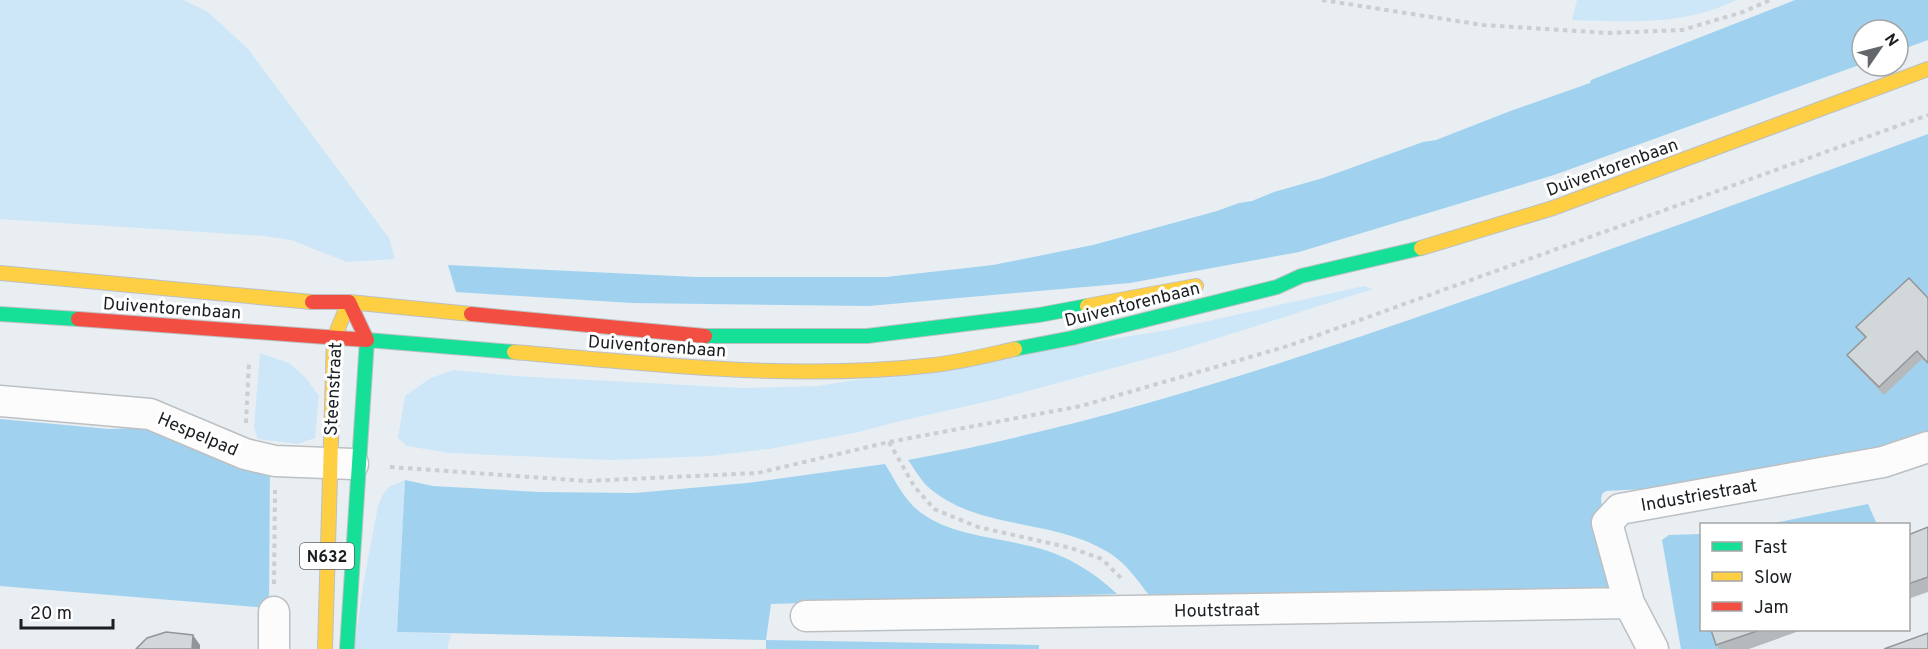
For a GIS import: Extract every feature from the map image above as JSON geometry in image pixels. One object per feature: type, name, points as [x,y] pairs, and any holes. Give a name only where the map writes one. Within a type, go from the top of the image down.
[{"type":"main road","name":"Duiventorenbaan","points":[[0,314],[367,340],[715,369],[838,370],[935,365],[1095,332],[1277,287],[1301,276],[1413,250],[1553,208],[1928,69]]},
{"type":"main road","name":"Duiventorenbaan","points":[[1272,272],[1301,276]]},
{"type":"main road","name":"Duiventorenbaan","points":[[0,273],[320,303],[349,302],[715,337],[867,336],[1039,315],[1214,283]]},
{"type":"main road","name":"Steenstraat","points":[[325,649],[334,338],[349,302]]},
{"type":"main road","name":"Steenstraat","points":[[347,649],[367,340],[349,302]]},
{"type":"street","name":"Hespelpad","points":[[0,400],[150,414],[245,454],[275,461],[359,465]]},
{"type":"street","name":"Industriestraat","points":[[1653,649],[1629,603],[1607,523],[1620,509],[1883,462],[1928,447]]},
{"type":"street","name":"Houtstraat","points":[[806,616],[1629,603]]},
{"type":"street","points":[[274,612],[274,649]]},
{"type":"path","points":[[1322,0],[1483,26],[1608,33],[1682,30],[1743,12],[1770,0]]},
{"type":"path","points":[[890,442],[914,486],[934,509],[978,526],[1071,548],[1102,559],[1121,577],[1133,593],[1139,611]]},
{"type":"path","points":[[274,612],[275,461]]},
{"type":"shaded area","points":[[0,0],[183,0],[208,12],[248,49],[389,238],[395,259],[347,262],[291,240],[264,236],[0,219]]},
{"type":"shaded area","points":[[1577,0],[1737,0],[1710,11],[1679,18],[1633,21],[1572,20]]},
{"type":"shaded area","points":[[1795,0],[1928,0],[1928,40],[1910,47],[1910,18],[1850,18],[1850,68],[1554,175],[1299,252],[1130,283],[869,306],[632,303],[456,292],[448,265],[696,277],[886,277],[993,265],[1093,245],[1252,201],[1423,142],[1436,140],[1590,83],[1591,80]]},
{"type":"shaded area","points":[[1928,134],[1928,433],[1832,461],[1662,488],[1606,491],[1602,494],[1601,499],[1610,558],[1611,591],[1264,596],[1148,594],[1126,567],[1111,554],[1089,542],[1066,534],[993,518],[947,501],[927,486],[908,460],[1046,430],[1183,393],[1250,372],[1512,284]]},
{"type":"shaded area","points":[[1364,286],[1373,289],[1180,350],[998,399],[859,432],[769,449],[710,456],[610,460],[449,453],[407,446],[398,438],[405,396],[429,379],[453,370],[515,376],[743,388],[818,386],[1168,330]]},
{"type":"shaded area","points":[[260,353],[289,363],[306,378],[319,396],[315,438],[298,444],[258,439],[254,427]]},
{"type":"shaded area","points":[[0,419],[109,429],[165,427],[270,464],[269,608],[0,586]]},
{"type":"shaded area","points":[[885,464],[909,502],[933,520],[960,531],[1057,554],[1089,571],[1117,594],[771,604],[766,640],[397,632],[405,480],[433,486],[539,492],[635,493],[747,483]]},
{"type":"shaded area","points":[[405,480],[397,632],[451,634],[447,649],[354,649],[378,506],[389,487]]},
{"type":"shaded area","points":[[1868,504],[1877,523],[1774,523]]},
{"type":"shaded area","points":[[1700,534],[1700,631],[1719,631],[1725,649],[1681,649],[1662,540],[1669,535]]},
{"type":"shaded area","points":[[766,640],[1039,645],[1039,649],[766,649]]},
{"type":"building","points":[[1909,278],[1928,298],[1928,363],[1917,351],[1879,387],[1847,355],[1866,337],[1856,327]]},
{"type":"building","points":[[1928,527],[1928,577],[1910,583],[1910,534]]},
{"type":"building","points":[[1711,631],[1757,631],[1716,645]]},
{"type":"building","points":[[166,632],[193,635],[192,649],[136,649],[147,638]]},
{"type":"building","points":[[1928,633],[1928,649],[1884,649]]},
{"type":"traffic: fast","points":[[1015,349],[1072,338],[1277,287],[1301,276],[1421,248]]},
{"type":"traffic: fast","points":[[705,336],[867,336],[1039,315],[1087,306]]},
{"type":"traffic: fast","points":[[0,314],[78,319]]},
{"type":"traffic: fast","points":[[347,649],[367,340],[514,352]]},
{"type":"traffic: slow","points":[[1421,248],[1553,208],[1928,69]]},
{"type":"traffic: slow","points":[[0,273],[312,302]]},
{"type":"traffic: slow","points":[[1087,306],[1196,286]]},
{"type":"traffic: slow","points":[[325,649],[334,338],[349,302],[471,314]]},
{"type":"traffic: slow","points":[[514,352],[671,366],[829,371],[882,370],[934,365],[1015,349]]},
{"type":"traffic: jam","points":[[78,319],[367,340],[349,302],[312,302]]},
{"type":"traffic: jam","points":[[471,314],[705,336]]}]
